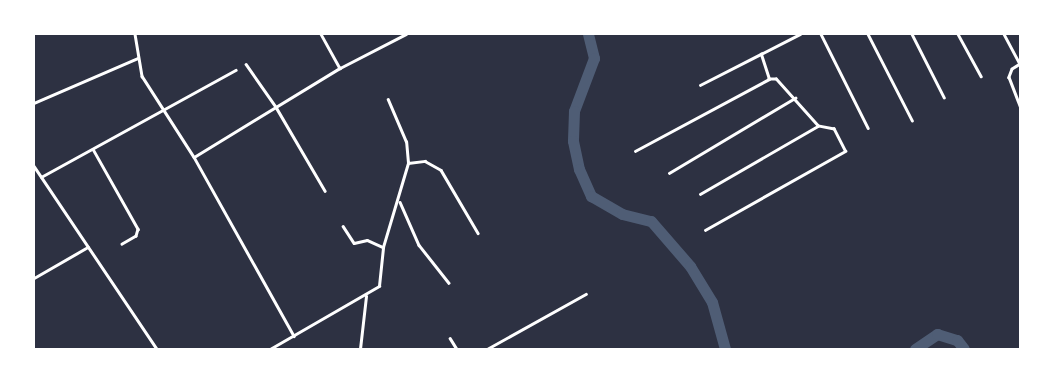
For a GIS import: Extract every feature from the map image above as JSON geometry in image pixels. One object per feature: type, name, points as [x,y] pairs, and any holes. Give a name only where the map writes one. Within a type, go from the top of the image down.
[{"type":"street","points":[[135,34],[139,70],[194,157],[294,336]]},
{"type":"street","points":[[321,34],[340,68]]},
{"type":"street","points":[[194,157],[340,68],[406,34]]},
{"type":"street","points":[[700,85],[800,34]]},
{"type":"street","points":[[822,34],[868,128]]},
{"type":"street","points":[[868,34],[912,120]]},
{"type":"street","points":[[912,34],[944,97]]},
{"type":"street","points":[[958,34],[982,76]]},
{"type":"street","points":[[1004,34],[1020,64],[1012,69],[1008,77],[1020,106]]},
{"type":"street","points":[[761,54],[769,79]]},
{"type":"street","points":[[34,103],[138,58]]},
{"type":"street","points":[[246,64],[276,107],[324,191]]},
{"type":"street","points":[[41,177],[236,70]]},
{"type":"street","points":[[635,151],[769,79],[776,79],[795,98],[818,126],[834,129],[845,146],[844,154],[705,230]]},
{"type":"street","points":[[669,173],[795,98]]},
{"type":"street","points":[[270,349],[366,296],[379,286],[383,247],[399,200],[408,163],[406,142],[388,100]]},
{"type":"street","points":[[700,194],[818,126]]},
{"type":"street","points":[[93,149],[138,229],[136,236],[122,244]]},
{"type":"street","points":[[408,163],[425,161],[441,170],[478,233]]},
{"type":"street","points":[[34,166],[157,349]]},
{"type":"street","points":[[399,200],[419,245],[449,283]]},
{"type":"street","points":[[344,226],[354,244],[366,240],[383,247]]},
{"type":"street","points":[[34,278],[88,247]]},
{"type":"street","points":[[487,349],[586,294]]},
{"type":"street","points":[[360,349],[366,296]]},
{"type":"street","points":[[450,338],[457,349]]},
{"type":"waterway","points":[[588,34],[594,58],[574,111],[573,141],[579,169],[591,196],[622,214],[651,221],[690,266],[712,302],[725,349]]},
{"type":"waterway","points":[[915,349],[937,334],[957,340],[964,349]]}]
